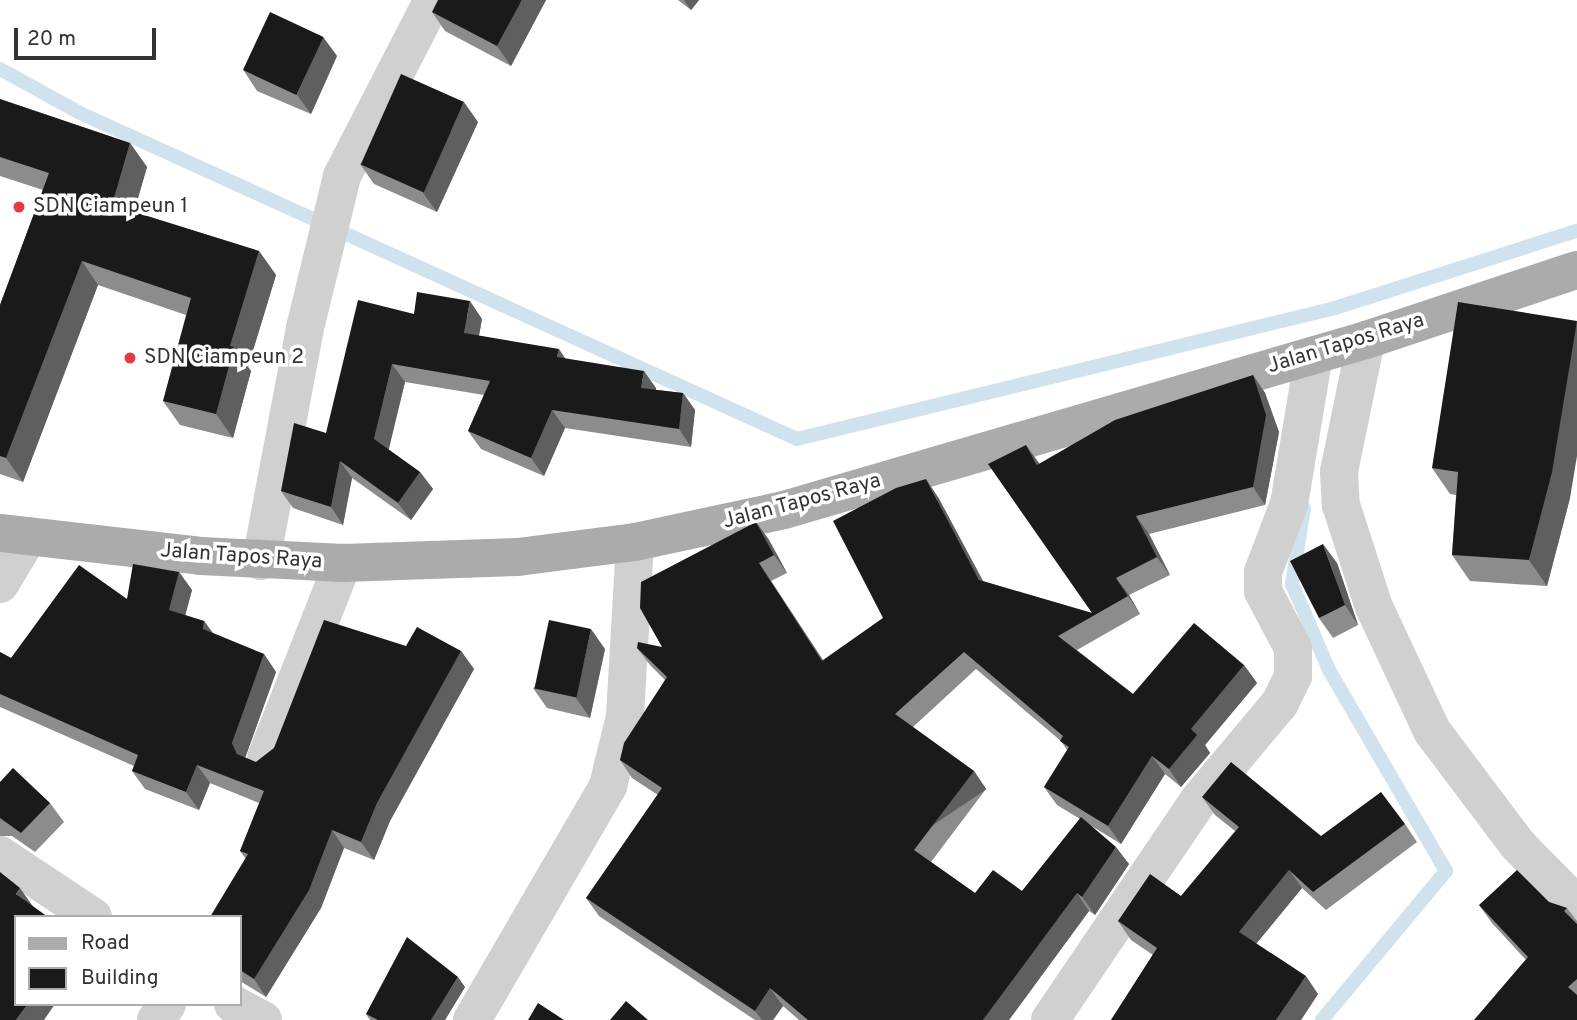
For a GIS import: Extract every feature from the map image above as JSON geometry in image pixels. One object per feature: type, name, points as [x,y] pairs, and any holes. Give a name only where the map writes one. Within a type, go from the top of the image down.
[{"type":"main road","name":"Jalan Tapos Raya","points":[[14,535],[261,561],[342,564],[518,557],[635,542],[784,510],[1366,340],[1577,270]]},
{"type":"street","points":[[261,561],[305,328],[342,176],[433,0]]},
{"type":"street","points":[[1366,340],[1339,472],[1341,505],[1374,607],[1432,731],[1517,844],[1577,905]]},
{"type":"street","points":[[1050,1020],[1198,801],[1280,703],[1293,676],[1293,648],[1264,591],[1263,572],[1289,504],[1314,355]]},
{"type":"street","points":[[0,584],[14,535]]},
{"type":"street","points":[[472,1020],[608,786],[625,716],[635,542]]},
{"type":"street","points":[[267,758],[342,564]]},
{"type":"street","points":[[0,855],[90,915]]},
{"type":"street","points":[[237,1006],[263,1020]]},
{"type":"building","points":[[438,0],[522,0],[497,46],[432,12]]},
{"type":"building","points":[[270,12],[323,37],[296,95],[243,70]]},
{"type":"building","points":[[401,74],[464,102],[424,193],[361,164]]},
{"type":"building","points":[[0,99],[130,143],[112,205],[259,251],[230,346],[234,347],[216,414],[163,401],[191,298],[82,261],[6,458],[0,456],[0,305],[49,173],[0,157]]},
{"type":"building","points":[[417,292],[470,301],[464,333],[559,349],[557,357],[644,371],[641,388],[683,393],[679,429],[552,410],[531,458],[468,431],[490,381],[392,364],[374,439],[420,472],[398,503],[340,461],[331,507],[281,491],[294,423],[326,433],[358,300],[414,314]]},
{"type":"building","points":[[1458,302],[1577,321],[1552,472],[1529,560],[1452,555],[1458,472],[1432,468]]},
{"type":"building","points":[[1253,375],[1266,415],[1253,487],[1136,516],[1157,557],[1116,578],[1128,596],[1058,636],[1133,694],[1194,623],[1244,665],[1191,729],[1197,735],[1169,769],[1152,756],[1108,826],[1044,787],[1069,747],[1060,741],[1063,736],[964,652],[895,714],[974,771],[914,850],[975,893],[993,870],[1022,891],[1081,817],[1116,847],[1082,897],[1077,893],[983,1020],[808,1020],[770,988],[755,1011],[586,898],[662,788],[620,760],[624,743],[667,677],[637,648],[638,642],[662,647],[640,608],[641,582],[756,522],[774,555],[759,563],[822,661],[883,618],[833,521],[896,488],[926,479],[979,580],[1092,613],[988,464],[1026,445],[1037,465],[1115,420]]},
{"type":"building","points":[[1323,544],[1345,605],[1319,618],[1290,561]]},
{"type":"building","points":[[133,564],[179,572],[169,610],[204,621],[203,629],[264,654],[232,743],[237,754],[256,762],[274,748],[324,620],[406,646],[417,627],[461,651],[377,803],[361,842],[332,830],[309,890],[254,979],[242,971],[242,915],[211,915],[248,854],[240,851],[264,791],[197,765],[186,792],[132,771],[138,755],[0,694],[0,652],[11,658],[79,565],[127,599]]},
{"type":"building","points":[[549,620],[591,629],[577,697],[534,688]]},
{"type":"building","points":[[1231,762],[1321,836],[1381,792],[1405,824],[1313,892],[1289,870],[1239,932],[1306,976],[1276,1020],[1111,1020],[1157,948],[1118,921],[1150,874],[1181,896],[1239,827],[1202,797]]},
{"type":"building","points":[[13,768],[50,803],[21,833],[0,818],[0,782]]},
{"type":"building","points":[[1517,870],[1549,902],[1567,908],[1564,911],[1577,924],[1577,979],[1568,987],[1577,995],[1577,1020],[1474,1020],[1528,957],[1479,905]]},
{"type":"building","points":[[0,872],[20,888],[16,894],[45,915],[14,915],[14,1006],[26,1006],[16,1020],[0,1020]]},
{"type":"building","points":[[407,937],[458,977],[431,1020],[378,1020],[366,1014]]},
{"type":"building","points":[[626,1001],[648,1020],[610,1020]]},
{"type":"building","points":[[538,1003],[564,1020],[528,1020]]},
{"type":"waterway","points":[[0,69],[80,113],[797,439],[1335,308],[1577,231]]},
{"type":"waterway","points":[[1304,508],[1292,584],[1329,670],[1446,871],[1322,1020]]},
{"type":"place","name":"SDN Ciampeun 1","points":[[19,207]]},
{"type":"place","name":"SDN Ciampeun 2","points":[[130,358]]}]
